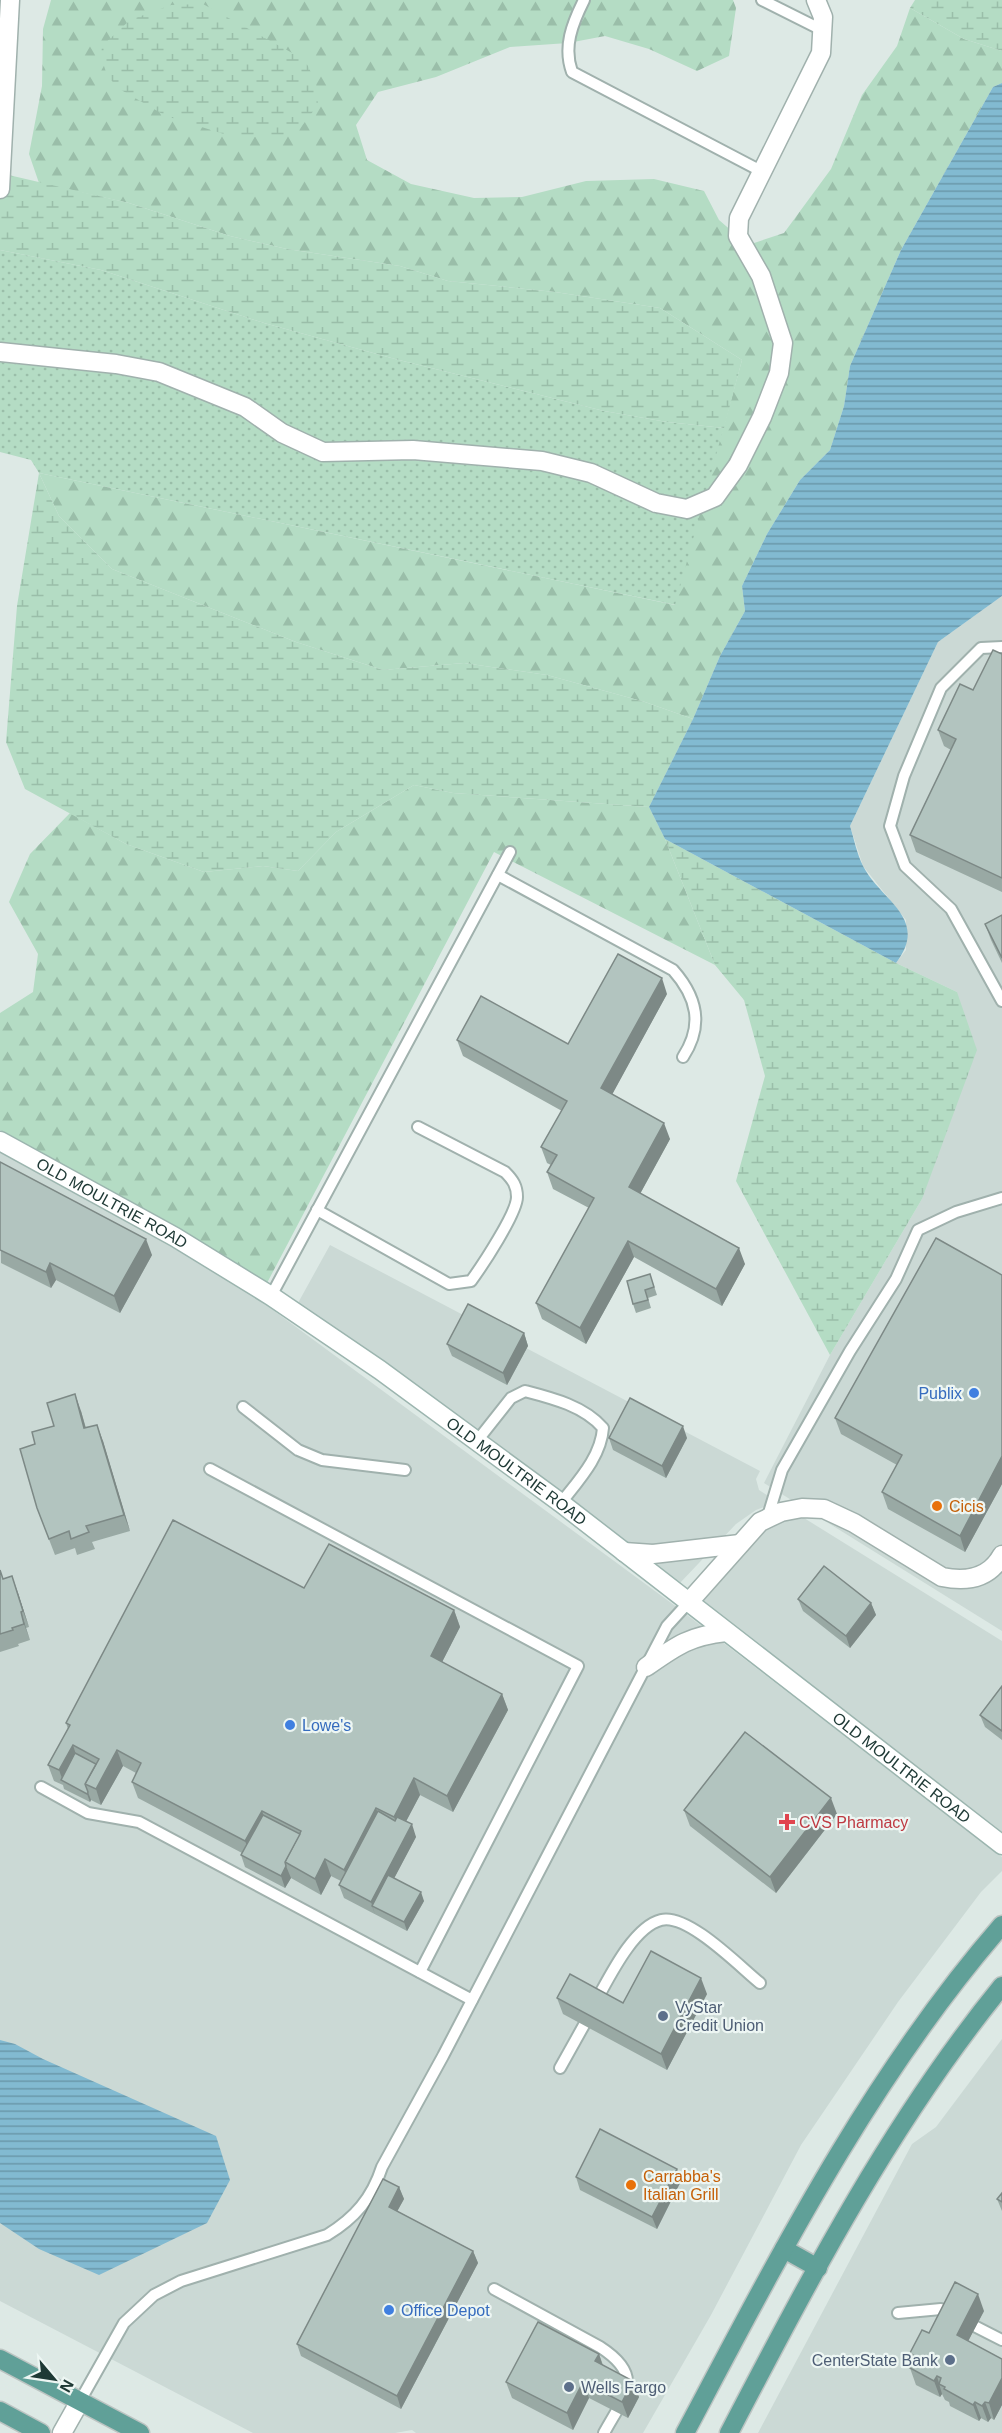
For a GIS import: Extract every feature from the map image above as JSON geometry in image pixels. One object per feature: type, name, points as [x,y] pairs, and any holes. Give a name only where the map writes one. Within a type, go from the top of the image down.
[{"type":"main road","points":[[686,2433],[784,2249],[841,2148],[884,2079],[918,2029],[1002,1926]]},
{"type":"main road","points":[[729,2433],[818,2268],[892,2139],[936,2072],[1002,1986]]},
{"type":"main road","points":[[784,2249],[818,2268]]},
{"type":"main road","points":[[0,2359],[140,2433]]},
{"type":"main road","points":[[0,2412],[41,2433]]},
{"type":"street","points":[[0,189],[10,0]]},
{"type":"street","points":[[0,352],[116,364],[159,372],[245,407],[282,434],[323,452],[413,450],[542,461],[591,472],[656,503],[687,508],[715,497],[738,465],[762,417],[779,373],[783,344],[761,276],[738,236],[739,218],[821,53],[824,32],[823,17],[816,0]]},
{"type":"street","name":"OLD MOULTRIE ROAD","points":[[0,1141],[175,1237],[271,1296],[380,1370],[561,1503],[1002,1845]]},
{"type":"street","points":[[688,1603],[768,1516],[802,1508],[824,1509],[854,1523],[942,1577],[959,1580],[973,1579],[986,1574],[997,1564],[1002,1555]]},
{"type":"street","points":[[624,1552],[653,1554],[740,1544]]},
{"type":"street","points":[[646,1666],[689,1639],[726,1632]]},
{"type":"street","points":[[62,2433],[80,2401]]},
{"type":"lane","points":[[584,0],[569,38],[566,57],[572,72],[761,171]]},
{"type":"lane","points":[[762,0],[824,32]]},
{"type":"lane","points":[[1002,647],[981,648],[942,688],[904,776],[890,826],[905,866],[951,909],[1002,1000]]},
{"type":"lane","points":[[271,1296],[510,852]]},
{"type":"lane","points":[[498,874],[674,970],[686,984],[695,1011],[695,1031],[683,1057]]},
{"type":"lane","points":[[317,1210],[449,1284],[471,1281],[512,1214],[517,1198],[515,1182],[505,1172],[418,1127]]},
{"type":"lane","points":[[768,1516],[782,1470],[850,1351],[896,1278],[918,1230],[956,1212],[1002,1198]]},
{"type":"lane","points":[[477,1441],[511,1398],[525,1390],[554,1399],[594,1417],[603,1428],[602,1439],[589,1466],[561,1503]]},
{"type":"lane","points":[[243,1407],[298,1450],[322,1460],[405,1470]]},
{"type":"lane","points":[[210,1469],[578,1666],[420,1972]]},
{"type":"lane","points":[[80,2401],[123,2322],[154,2295],[181,2281],[327,2235],[356,2214],[368,2200],[377,2184],[382,2167],[667,1626],[688,1603]]},
{"type":"lane","points":[[41,1787],[88,1813],[139,1822],[472,2000]]},
{"type":"lane","points":[[596,2001],[621,1956],[642,1932],[661,1920],[676,1920],[700,1933],[760,1983]]},
{"type":"lane","points":[[560,2068],[584,2025]]},
{"type":"lane","points":[[494,2289],[600,2347],[615,2356],[623,2365],[628,2377],[626,2393],[604,2433]]},
{"type":"lane","points":[[898,2313],[941,2309],[1002,2340]]},
{"type":"shaded area","points":[[1002,596],[1002,1631],[764,1483],[830,1355],[922,1199],[957,992],[896,963],[906,950],[906,920],[863,866],[850,826],[938,642]]},
{"type":"shaded area","points":[[0,1152],[170,1245],[258,1299],[678,1608],[1002,1857],[1002,1871],[981,1892],[898,2002],[801,2145],[711,2315],[643,2433],[416,2433],[412,2430],[395,2433],[253,2433],[0,2301]]},
{"type":"shaded area","points":[[330,1245],[760,1471],[756,1479],[759,1490],[778,1502],[756,1510],[736,1524],[679,1584],[567,1495],[386,1363],[298,1303]]},
{"type":"shaded area","points":[[804,1518],[1002,1641],[1002,1833],[697,1598],[767,1528],[785,1521]]},
{"type":"shaded area","points":[[1002,2039],[1002,2433],[758,2433],[912,2144],[936,2127]]},
{"type":"green space","points":[[51,0],[733,0],[736,8],[729,56],[697,71],[649,49],[605,36],[568,43],[510,47],[436,77],[378,92],[356,125],[367,160],[411,184],[474,198],[522,197],[586,181],[654,179],[704,191],[719,220],[748,245],[784,233],[831,169],[862,95],[897,46],[910,8],[964,39],[1002,51],[1002,83],[993,87],[901,250],[850,366],[844,406],[830,450],[800,480],[767,534],[742,586],[745,611],[720,656],[693,719],[645,702],[547,675],[464,663],[383,670],[296,642],[112,569],[59,516],[39,473],[675,605],[742,360],[660,308],[555,292],[448,281],[400,266],[287,249],[230,236],[129,203],[39,183],[29,154],[42,86],[43,29]]},
{"type":"green space","points":[[915,0],[1002,0],[1002,51],[964,39],[910,8]]},
{"type":"green space","points":[[203,4],[305,60],[316,83],[318,105],[301,127],[279,139],[224,134],[166,116],[116,87],[106,72],[101,57],[102,46],[130,20],[171,5]]},
{"type":"green space","points":[[0,173],[129,203],[230,236],[287,249],[400,266],[448,281],[555,292],[660,308],[742,360],[724,428],[667,422],[604,411],[395,359],[264,323],[101,270],[0,250]]},
{"type":"green space","points":[[0,250],[101,270],[264,323],[395,359],[604,411],[667,422],[724,428],[676,605],[39,473],[31,460],[0,452]]},
{"type":"green space","points":[[39,473],[59,516],[112,569],[296,642],[383,670],[464,663],[547,675],[645,702],[693,719],[649,807],[453,793],[414,785],[336,832],[298,871],[263,866],[204,872],[126,844],[25,789],[6,742],[17,606]]},
{"type":"green space","points":[[414,785],[453,793],[649,807],[665,839],[715,965],[494,852],[267,1283],[179,1228],[0,1130],[0,1013],[33,992],[38,954],[9,902],[30,854],[70,813],[126,844],[204,872],[263,866],[298,871],[336,832]]},
{"type":"green space","points":[[665,839],[896,963],[957,992],[977,1050],[922,1199],[830,1355],[736,1181],[765,1076],[744,1000],[715,965]]},
{"type":"water","points":[[1002,83],[1002,596],[938,642],[850,826],[863,866],[899,911],[905,922],[908,934],[905,947],[896,963],[665,839],[649,807],[693,719],[720,656],[745,611],[742,586],[767,534],[800,480],[830,450],[844,406],[850,366],[901,250],[993,87]]},
{"type":"water","points":[[0,2040],[15,2044],[43,2059],[216,2136],[230,2180],[207,2223],[99,2275],[39,2249],[0,2223]]},
{"type":"building","points":[[993,650],[1002,654],[1002,878],[910,835],[956,739],[938,730],[960,684],[973,690]]},
{"type":"building","points":[[1002,915],[1002,958],[985,924]]},
{"type":"building","points":[[618,954],[662,978],[601,1088],[664,1123],[629,1187],[739,1248],[716,1289],[628,1241],[580,1328],[536,1303],[594,1198],[547,1172],[557,1155],[541,1147],[567,1101],[457,1040],[481,996],[568,1044]]},
{"type":"building","points":[[0,1162],[146,1239],[114,1296],[50,1263],[46,1272],[0,1250]]},
{"type":"building","points":[[936,1238],[1002,1275],[1002,1456],[960,1536],[882,1492],[902,1455],[835,1418]]},
{"type":"building","points":[[650,1274],[654,1287],[645,1290],[648,1300],[633,1304],[627,1281]]},
{"type":"building","points":[[468,1304],[524,1333],[503,1373],[447,1344]]},
{"type":"building","points":[[75,1394],[84,1428],[97,1425],[124,1515],[86,1526],[89,1532],[71,1539],[69,1531],[49,1539],[37,1508],[20,1449],[35,1444],[32,1432],[54,1426],[47,1403]]},
{"type":"building","points":[[630,1398],[683,1426],[662,1466],[609,1438]]},
{"type":"building","name":"Lowe's","points":[[173,1520],[304,1588],[329,1544],[454,1610],[431,1656],[502,1694],[447,1796],[414,1778],[394,1817],[376,1808],[344,1870],[325,1859],[315,1879],[285,1862],[301,1831],[262,1811],[245,1841],[132,1782],[141,1763],[117,1750],[96,1789],[85,1784],[99,1759],[73,1745],[59,1770],[48,1765],[70,1725],[66,1723]]},
{"type":"building","points":[[824,1566],[871,1603],[846,1636],[798,1599]]},
{"type":"building","points":[[0,1570],[3,1579],[12,1576],[23,1611],[21,1612],[24,1624],[0,1634]]},
{"type":"building","points":[[1002,1686],[1002,1731],[980,1715]]},
{"type":"building","name":"CVS Pharmacy","points":[[745,1732],[831,1798],[770,1877],[684,1810]]},
{"type":"building","points":[[75,1753],[96,1764],[85,1784],[87,1794],[61,1780]]},
{"type":"building","points":[[378,1811],[395,1821],[397,1817],[412,1824],[371,1902],[339,1885]]},
{"type":"building","points":[[263,1815],[300,1834],[285,1862],[286,1866],[281,1876],[241,1855]]},
{"type":"building","points":[[388,1875],[421,1892],[404,1922],[372,1906]]},
{"type":"building","name":"VyStar Credit Union","points":[[651,1951],[701,1978],[661,2054],[557,1998],[570,1974],[623,2003]]},
{"type":"building","name":"Carrabba's Italian Grill","points":[[600,2129],[677,2169],[652,2217],[576,2177]]},
{"type":"building","name":"Office Depot","points":[[383,2179],[399,2187],[389,2207],[473,2251],[397,2396],[297,2344]]},
{"type":"building","name":"CenterState Bank","points":[[955,2282],[978,2294],[957,2335],[1002,2359],[1002,2378],[989,2403],[985,2402],[982,2406],[975,2402],[973,2405],[944,2389],[945,2387],[939,2384],[941,2378],[937,2376],[934,2381],[910,2368],[916,2357],[910,2353],[922,2330],[929,2333]]},
{"type":"building","name":"Wells Fargo","points":[[538,2322],[599,2354],[595,2361],[633,2381],[622,2402],[583,2382],[567,2413],[506,2382]]},
{"type":"place","name":"Publix","points":[[974,1393]]},
{"type":"place","name":"Cicis","points":[[937,1506]]},
{"type":"place","name":"Lowe's","points":[[290,1725]]},
{"type":"place","name":"CVS Pharmacy","points":[[787,1822]]},
{"type":"place","name":"VyStar Credit Union","points":[[663,2016]]},
{"type":"place","name":"Carrabba's Italian Grill","points":[[631,2185]]},
{"type":"place","name":"Office Depot","points":[[389,2310]]},
{"type":"place","name":"CenterState Bank","points":[[950,2360]]},
{"type":"place","name":"Wells Fargo","points":[[569,2387]]}]
